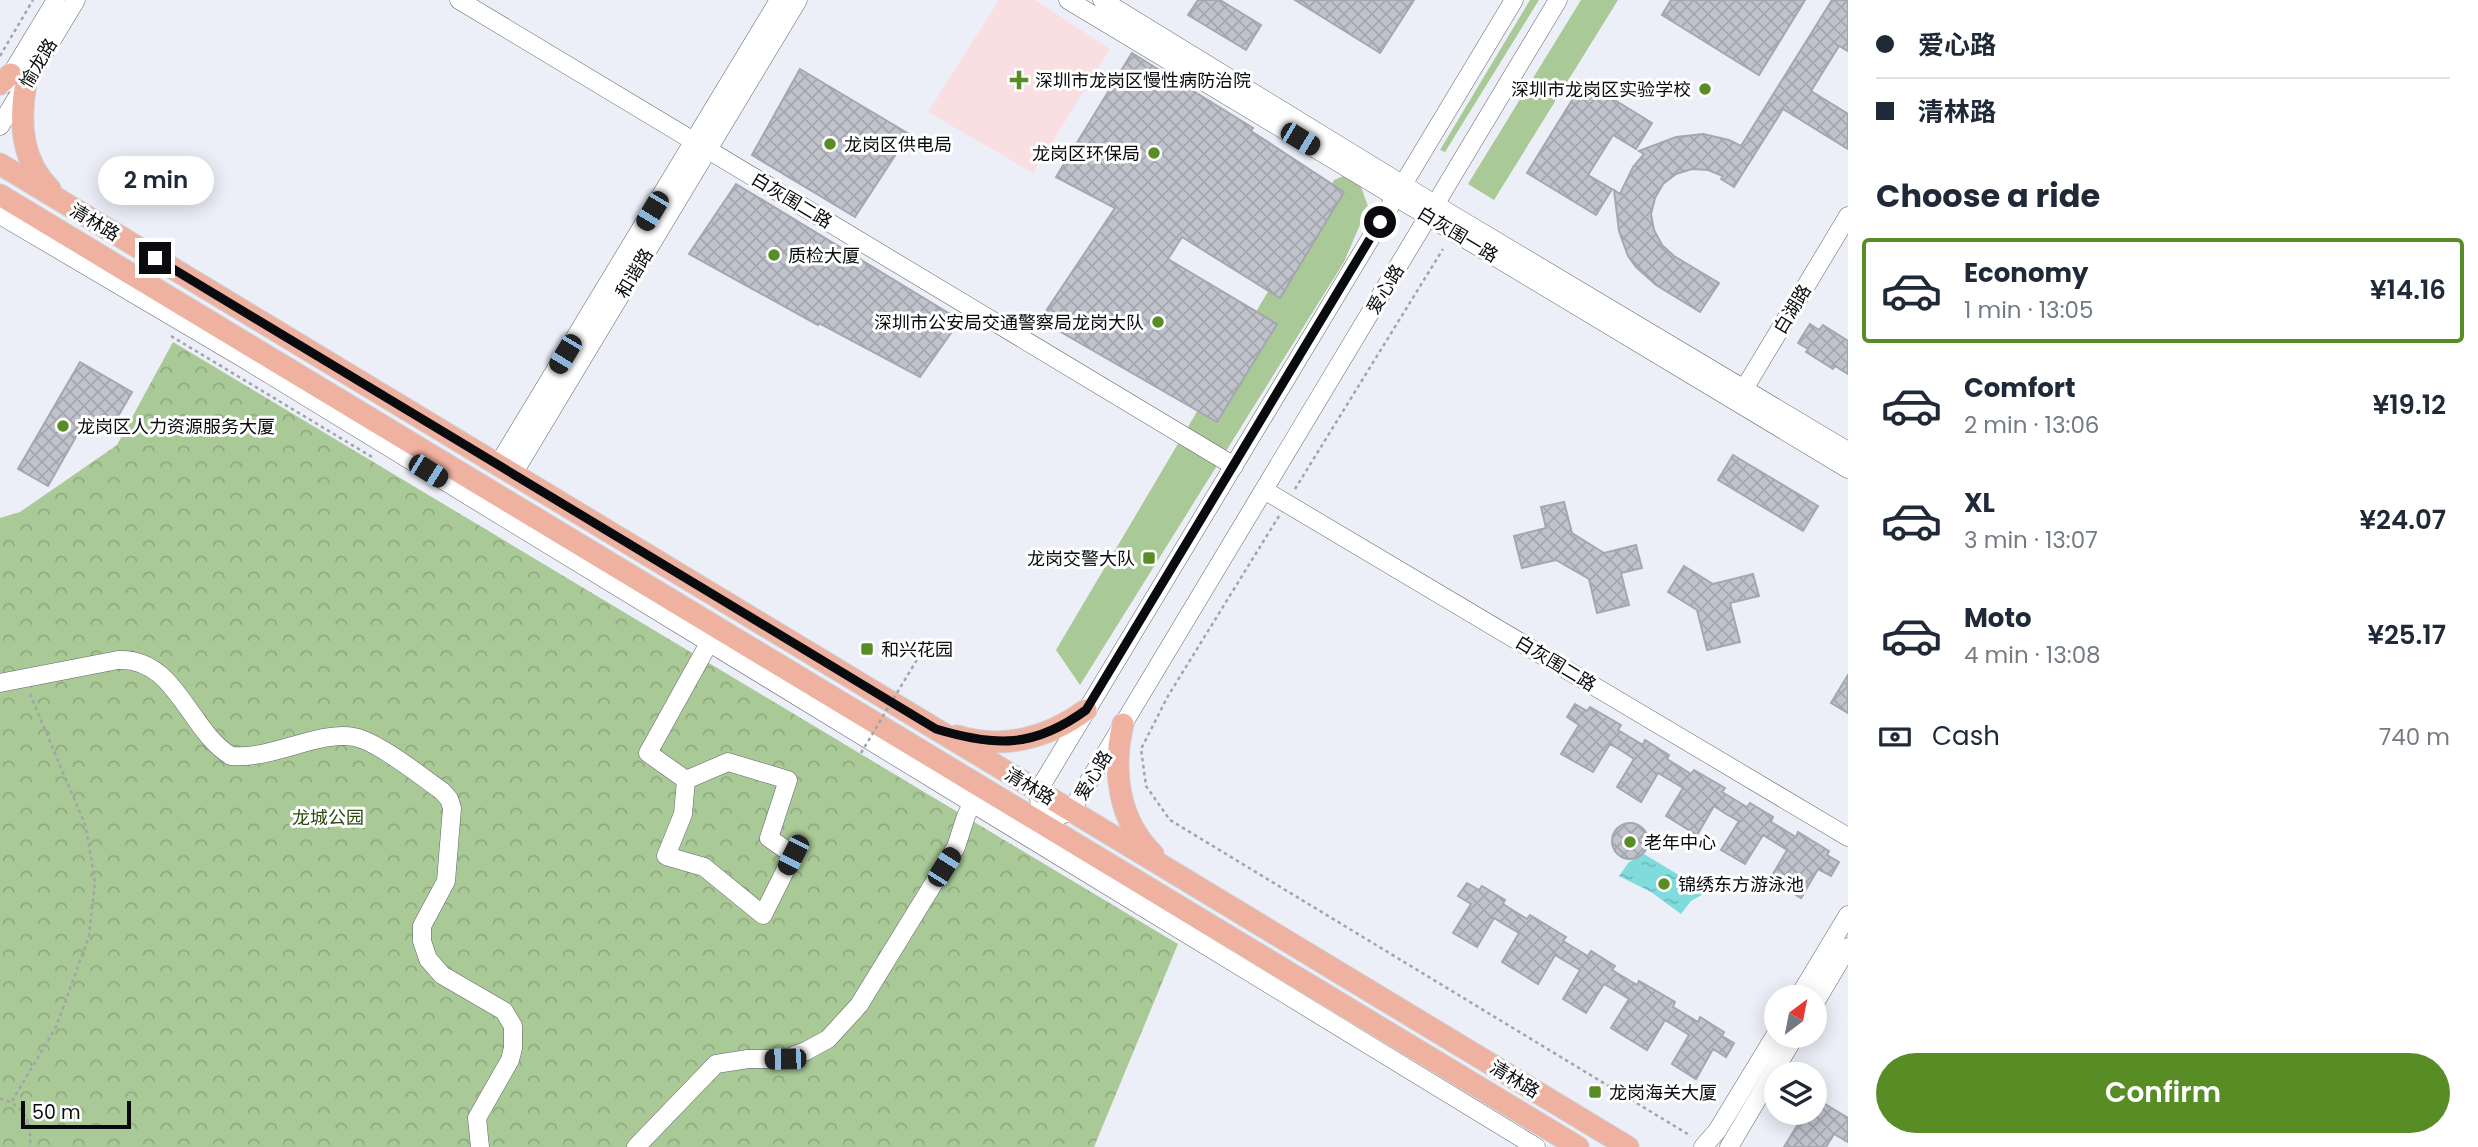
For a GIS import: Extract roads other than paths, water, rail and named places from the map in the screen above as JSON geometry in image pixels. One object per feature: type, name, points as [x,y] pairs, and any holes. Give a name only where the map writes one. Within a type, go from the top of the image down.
[{"type":"main road","points":[[9,75],[22,104],[24,142],[30,160],[42,182],[64,203]]},
{"type":"main road","name":"清林路","points":[[0,164],[1628,1147]]},
{"type":"main road","name":"清林路","points":[[0,195],[713,635],[1042,823],[1578,1147]]},
{"type":"main road","points":[[936,729],[970,740],[1000,743],[1047,733],[1086,710]]},
{"type":"main road","points":[[1123,724],[1118,745],[1119,792],[1127,818],[1142,844],[1166,868]]},
{"type":"street","name":"愉龙路","points":[[0,93],[56,0]]},
{"type":"street","name":"愉龙路","points":[[0,126],[9,75],[76,0]]},
{"type":"street","name":"白灰围二路","points":[[459,0],[1234,466]]},
{"type":"street","name":"和谐路","points":[[506,470],[701,145],[779,0]]},
{"type":"street","name":"和谐路","points":[[701,145],[798,0]]},
{"type":"street","name":"白灰围一路","points":[[1068,0],[1432,210],[1740,395],[1848,452]]},
{"type":"street","name":"白灰围一路","points":[[1102,0],[1399,191]]},
{"type":"street","points":[[1042,823],[1038,791],[1514,0]]},
{"type":"street","name":"爱心路","points":[[1042,823],[1071,811],[1558,0]]},
{"type":"street","points":[[0,215],[713,635],[972,804],[1536,1147]]},
{"type":"street","name":"白湖路","points":[[1740,395],[1848,216]]},
{"type":"street","name":"白灰围一路","points":[[1740,395],[1848,469]]},
{"type":"street","name":"白灰围二路","points":[[1264,490],[1848,837]]},
{"type":"street","points":[[686,780],[648,752],[713,635]]},
{"type":"street","points":[[0,683],[117,660],[141,662],[165,679],[212,740],[231,756],[268,753],[335,737],[356,737],[376,746],[442,791],[452,808],[449,867],[444,888],[422,926],[422,941],[428,959],[442,975],[505,1011],[514,1036],[510,1060],[477,1118],[480,1147]]},
{"type":"street","points":[[728,762],[788,780],[769,838],[793,855],[763,915],[704,867],[666,856],[683,814],[686,780],[728,762]]},
{"type":"street","points":[[636,1147],[716,1064],[748,1059],[785,1059],[828,1039],[845,1022],[859,1005],[956,847],[972,804]]},
{"type":"street","points":[[1806,985],[1848,915]]},
{"type":"street","points":[[1826,985],[1848,947]]},
{"type":"street","points":[[1705,1145],[1717,1131],[1767,1048]]},
{"type":"street","points":[[1729,1147],[1788,1048]]},
{"type":"water","name":"锦绣东方游泳池","points":[[1644,854],[1707,892],[1691,901],[1681,914],[1651,892],[1619,876],[1629,862]]},
{"type":"place","name":"深圳市龙岗区慢性病防治院","points":[[1019,80]]},
{"type":"place","name":"深圳市龙岗区实验学校","points":[[1705,89]]},
{"type":"place","name":"龙岗区供电局","points":[[830,144]]},
{"type":"place","name":"龙岗区环保局","points":[[1154,153]]},
{"type":"place","name":"质检大厦","points":[[774,255]]},
{"type":"place","name":"深圳市公安局交通警察局龙岗大队","points":[[1158,322]]},
{"type":"place","name":"龙岗区人力资源服务大厦","points":[[63,426]]},
{"type":"place","name":"龙岗交警大队","points":[[1149,558]]},
{"type":"place","name":"和兴花园","points":[[867,649]]},
{"type":"place","name":"老年中心","points":[[1630,842]]},
{"type":"place","name":"锦绣东方游泳池","points":[[1664,884]]},
{"type":"place","name":"龙岗海关大厦","points":[[1595,1092]]},
{"type":"park label","name":"龙城公园","points":[[328,817]]}]
